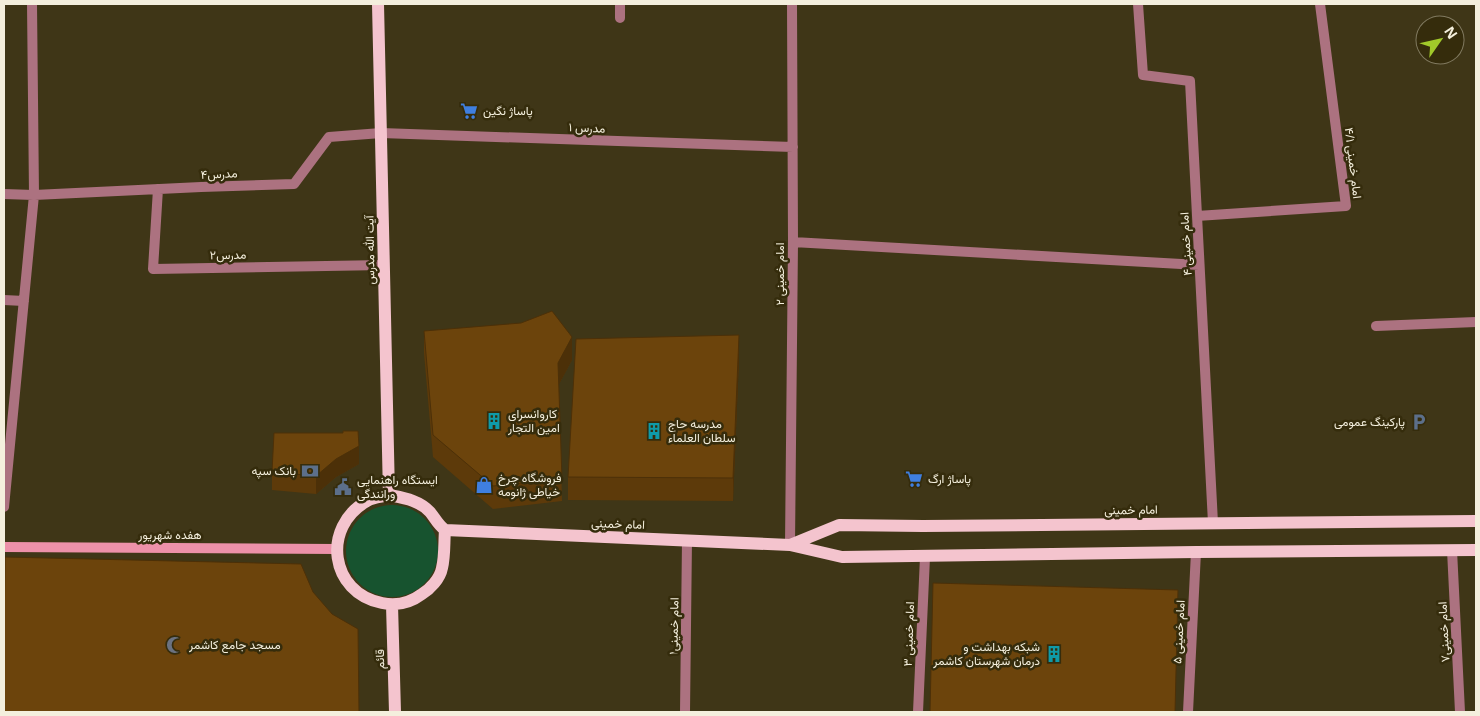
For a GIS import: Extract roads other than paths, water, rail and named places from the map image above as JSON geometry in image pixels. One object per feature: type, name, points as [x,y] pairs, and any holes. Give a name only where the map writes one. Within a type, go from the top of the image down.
[{"type":"main road","name":"آیت الله مدرس","points":[[378,4],[389,495]]},
{"type":"main road","points":[[389,495],[411,499],[429,510],[445,530],[442,570],[430,588],[412,601],[392,605],[370,600],[353,589],[341,572],[336,549],[340,529],[351,512],[369,500],[389,495]]},
{"type":"main road","name":"امام خمینی","points":[[790,545],[840,525],[923,526],[1476,520]]},
{"type":"main road","name":"امام خمینی","points":[[445,530],[790,545],[842,557],[1476,550]]},
{"type":"main road","name":"هفده شهریور","points":[[4,546],[336,549]]},
{"type":"main road","name":"قائم","points":[[392,605],[394,712]]},
{"type":"street","points":[[4,507],[34,195],[32,4]]},
{"type":"street","points":[[620,4],[620,18]]},
{"type":"street","name":"امام خمینی ۲","points":[[790,545],[793,242],[792,4]]},
{"type":"street","name":"امام خمینی ۴","points":[[1138,4],[1143,75],[1190,81],[1214,523]]},
{"type":"street","name":"امام خمینی ۴/۱","points":[[1197,216],[1346,206],[1320,4]]},
{"type":"street","name":"مدرس۴","points":[[4,194],[34,195],[294,184],[329,137],[381,133]]},
{"type":"street","name":"مدرس ۱","points":[[381,133],[793,147]]},
{"type":"street","name":"مدرس۲","points":[[158,189],[152,268],[384,266]]},
{"type":"street","points":[[793,242],[1200,265]]},
{"type":"street","points":[[4,300],[24,301]]},
{"type":"street","points":[[1376,326],[1476,322]]},
{"type":"street","name":"امام خمینی۱","points":[[685,712],[687,540]]},
{"type":"street","name":"امام خمینی۷","points":[[1452,550],[1460,712]]},
{"type":"street","name":"امام خمینی ۵","points":[[1188,712],[1196,552]]},
{"type":"street","name":"امام خمینی ۳","points":[[918,712],[925,557]]},
{"type":"place","name":"پاساژ نگین","points":[[469,111]]},
{"type":"place","name":"کاروانسرای امین التجار","points":[[494,421]]},
{"type":"place","name":"پارکینگ عمومی","points":[[1419,422]]},
{"type":"place","name":"مدرسه حاج سلطان العلماء","points":[[654,431]]},
{"type":"place","name":"بانک سپه","points":[[310,471]]},
{"type":"place","name":"پاساژ ارگ","points":[[914,479]]},
{"type":"place","name":"فروشگاه چرخ خیاطی ژانومه","points":[[484,485]]},
{"type":"place","name":"ایستگاه راهنمایی ورانندگی","points":[[343,487]]},
{"type":"place","name":"مسجد جامع کاشمر","points":[[175,645]]},
{"type":"place","name":"شبکه بهداشت و درمان شهرستان کاشمر","points":[[1054,654]]}]
